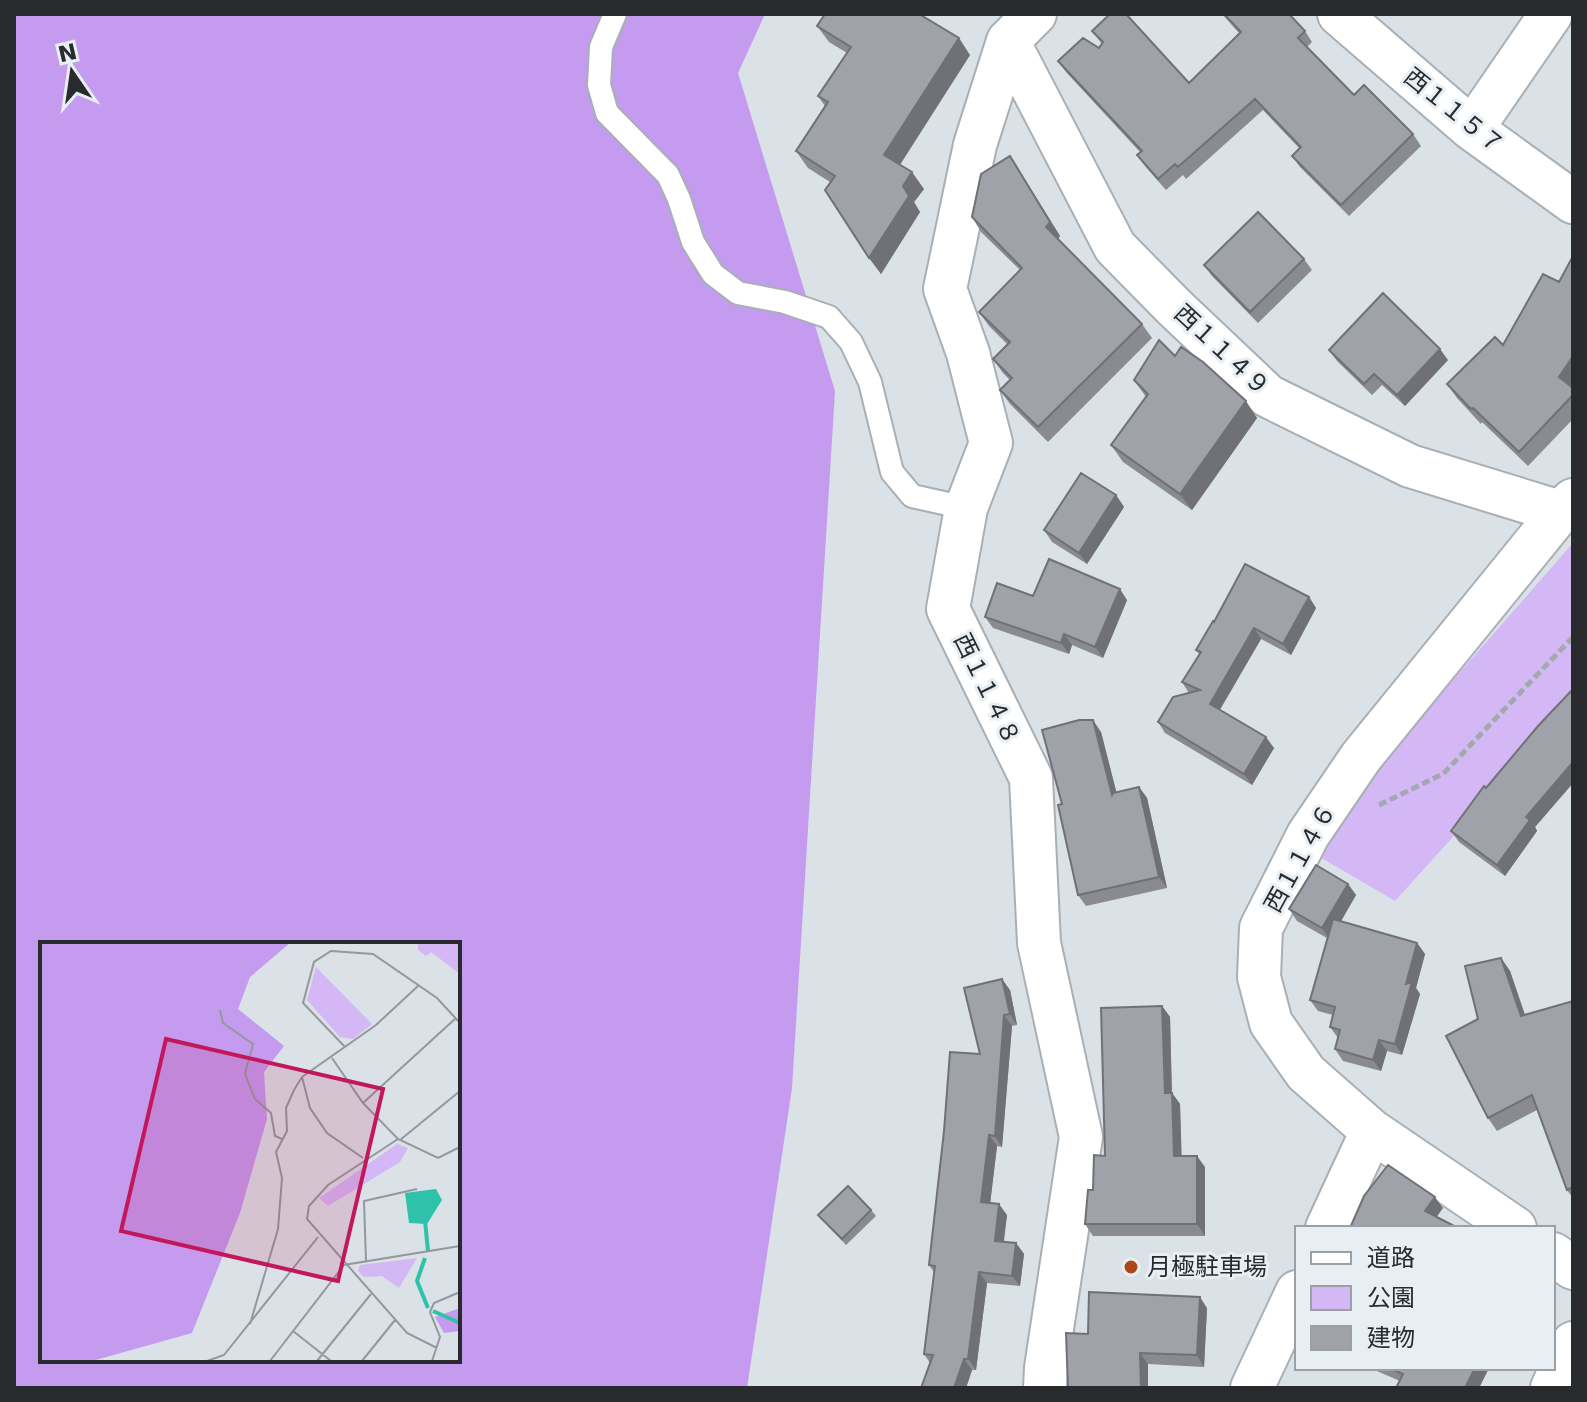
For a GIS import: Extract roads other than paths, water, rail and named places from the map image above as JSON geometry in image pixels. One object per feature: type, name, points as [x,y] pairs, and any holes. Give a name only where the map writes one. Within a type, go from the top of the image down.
[{"type":"street","name":"西１１５７","points":[[1339,14],[1472,129],[1573,202]]},
{"type":"street","points":[[1472,129],[1551,14]]},
{"type":"street","name":"西１１４８","points":[[1021,28],[975,145],[945,289],[968,353],[991,443],[966,508],[948,609],[1031,778],[1039,943],[1081,1137],[1045,1388]]},
{"type":"street","name":"西１１４９","points":[[1021,28],[1115,247],[1268,396],[1410,466],[1566,506]]},
{"type":"street","name":"西１１４６","points":[[1512,1226],[1372,1131],[1306,1073],[1271,1023],[1259,977],[1261,928],[1308,835],[1361,757],[1566,506]]},
{"type":"street","points":[[1328,1226],[1372,1131]]},
{"type":"street","points":[[1555,1255],[1573,1268]]},
{"type":"street","points":[[1252,1388],[1295,1296]]},
{"type":"street","points":[[1552,1388],[1573,1343]]},
{"type":"lane","points":[[615,14],[601,47],[599,85],[607,113],[668,175],[693,242],[713,274],[738,293],[785,302],[829,317],[851,342],[870,382],[892,472],[912,496],[966,508]]},
{"type":"place","name":"月極駐車場","points":[[1131,1267]]}]
